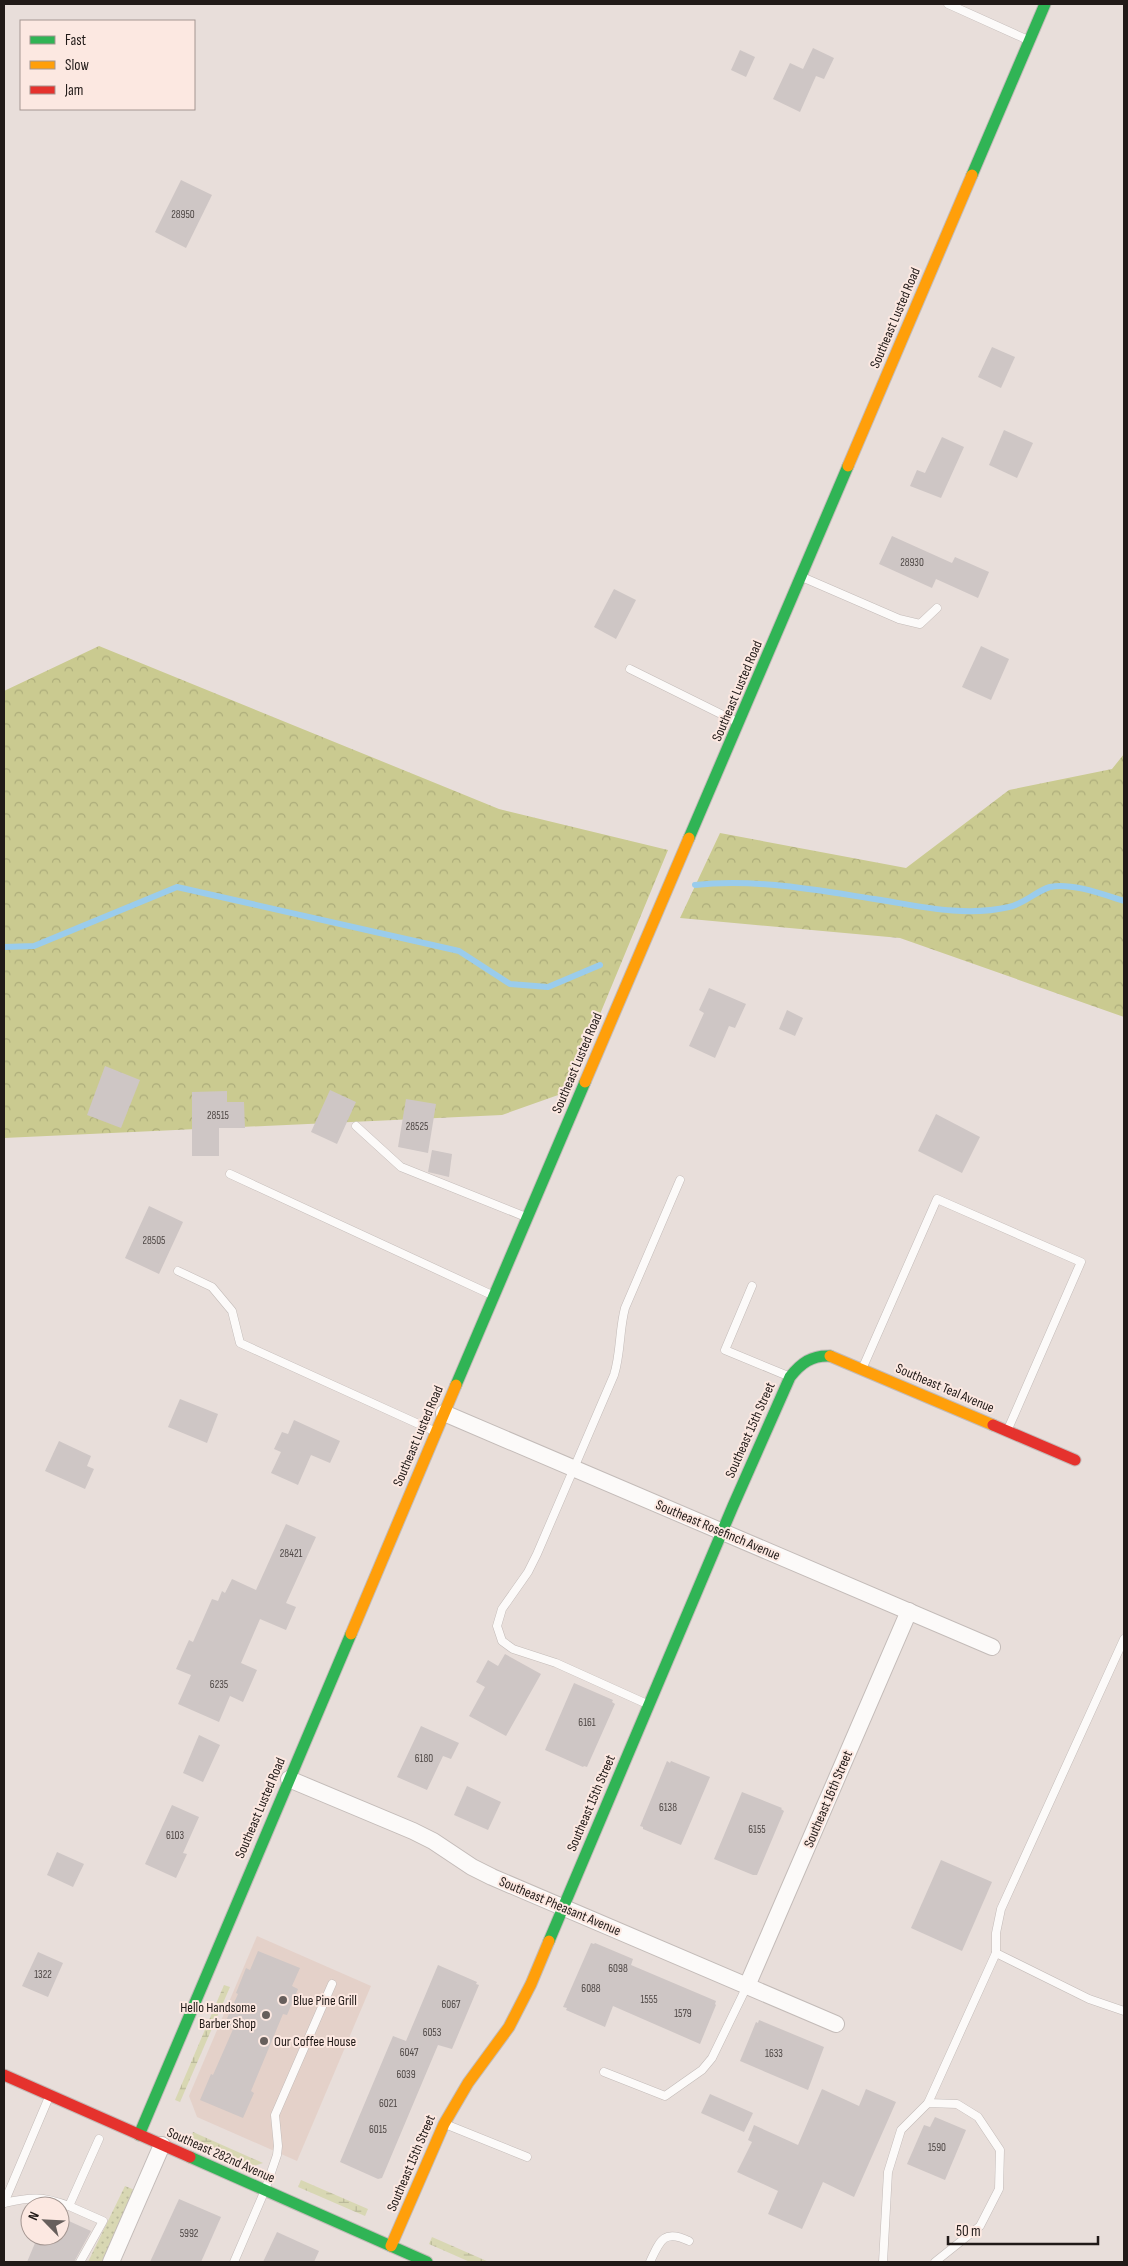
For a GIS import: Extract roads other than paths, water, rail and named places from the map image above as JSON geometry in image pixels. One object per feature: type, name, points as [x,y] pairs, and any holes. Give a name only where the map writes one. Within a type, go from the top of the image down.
[{"type":"main road","name":"Southeast Lusted Road","points":[[140,2135],[444,1413],[1045,4]]},
{"type":"main road","name":"Southeast Teal Avenue","points":[[802,1362],[809,1358],[826,1355],[1075,1460]]},
{"type":"main road","name":"Southeast 15th Street","points":[[391,2246],[455,2103],[497,2046],[521,2006],[722,1532],[790,1377],[802,1362]]},
{"type":"main road","name":"Southeast 282nd Avenue","points":[[4,2075],[427,2262]]},
{"type":"street","name":"Southeast Rosefinch Avenue","points":[[444,1413],[992,1647]]},
{"type":"street","name":"Southeast 16th Street","points":[[747,1986],[908,1611]]},
{"type":"street","name":"Southeast Pheasant Avenue","points":[[289,1778],[413,1831],[433,1841],[478,1870],[836,2024]]},
{"type":"street","points":[[111,2262],[162,2145]]},
{"type":"lane","points":[[948,4],[1029,40]]},
{"type":"lane","points":[[802,577],[899,619],[920,624],[937,608]]},
{"type":"lane","points":[[630,670],[739,724]]},
{"type":"lane","points":[[356,1126],[401,1167],[528,1218]]},
{"type":"lane","points":[[230,1174],[494,1296]]},
{"type":"lane","points":[[649,1705],[556,1663],[513,1649],[502,1641],[497,1626],[502,1609],[528,1572],[537,1554],[620,1358],[620,1324],[625,1308],[680,1180]]},
{"type":"lane","points":[[862,1369],[937,1198],[1081,1262],[1007,1431]]},
{"type":"lane","points":[[178,1271],[212,1287],[232,1311],[240,1343],[436,1432]]},
{"type":"lane","points":[[752,1286],[724,1350],[790,1377]]},
{"type":"lane","points":[[883,2262],[888,2172],[902,2130],[928,2103],[996,1953],[996,1933],[1002,1909],[1124,1639]]},
{"type":"lane","points":[[996,1953],[1089,1999],[1124,2012]]},
{"type":"lane","points":[[234,2262],[264,2190],[278,2146],[275,2115],[332,1984]]},
{"type":"lane","points":[[604,2072],[664,2096],[702,2070],[712,2058],[747,1986]]},
{"type":"lane","points":[[4,2203],[50,2095]]},
{"type":"lane","points":[[928,2103],[957,2104],[978,2117],[1000,2150],[999,2189],[980,2226],[935,2262]]},
{"type":"lane","points":[[444,2124],[527,2158]]},
{"type":"lane","points":[[70,2204],[99,2139]]},
{"type":"lane","points":[[4,2203],[20,2200]]},
{"type":"lane","points":[[70,2206],[103,2221],[80,2262]]},
{"type":"lane","points":[[650,2262],[660,2243],[667,2235],[675,2234],[689,2241]]},
{"type":"waterway","points":[[695,885],[742,883],[789,886],[929,908],[961,911],[993,910],[1009,907],[1045,889],[1058,886],[1088,890],[1124,901]]},
{"type":"waterway","points":[[4,947],[34,946],[177,887],[459,951],[510,984],[548,987],[600,965]]},
{"type":"place","name":"Blue Pine Grill","points":[[283,2000]]},
{"type":"place","name":"Hello Handsome Barber Shop","points":[[266,2015]]},
{"type":"place","name":"Our Coffee House","points":[[264,2041]]}]
